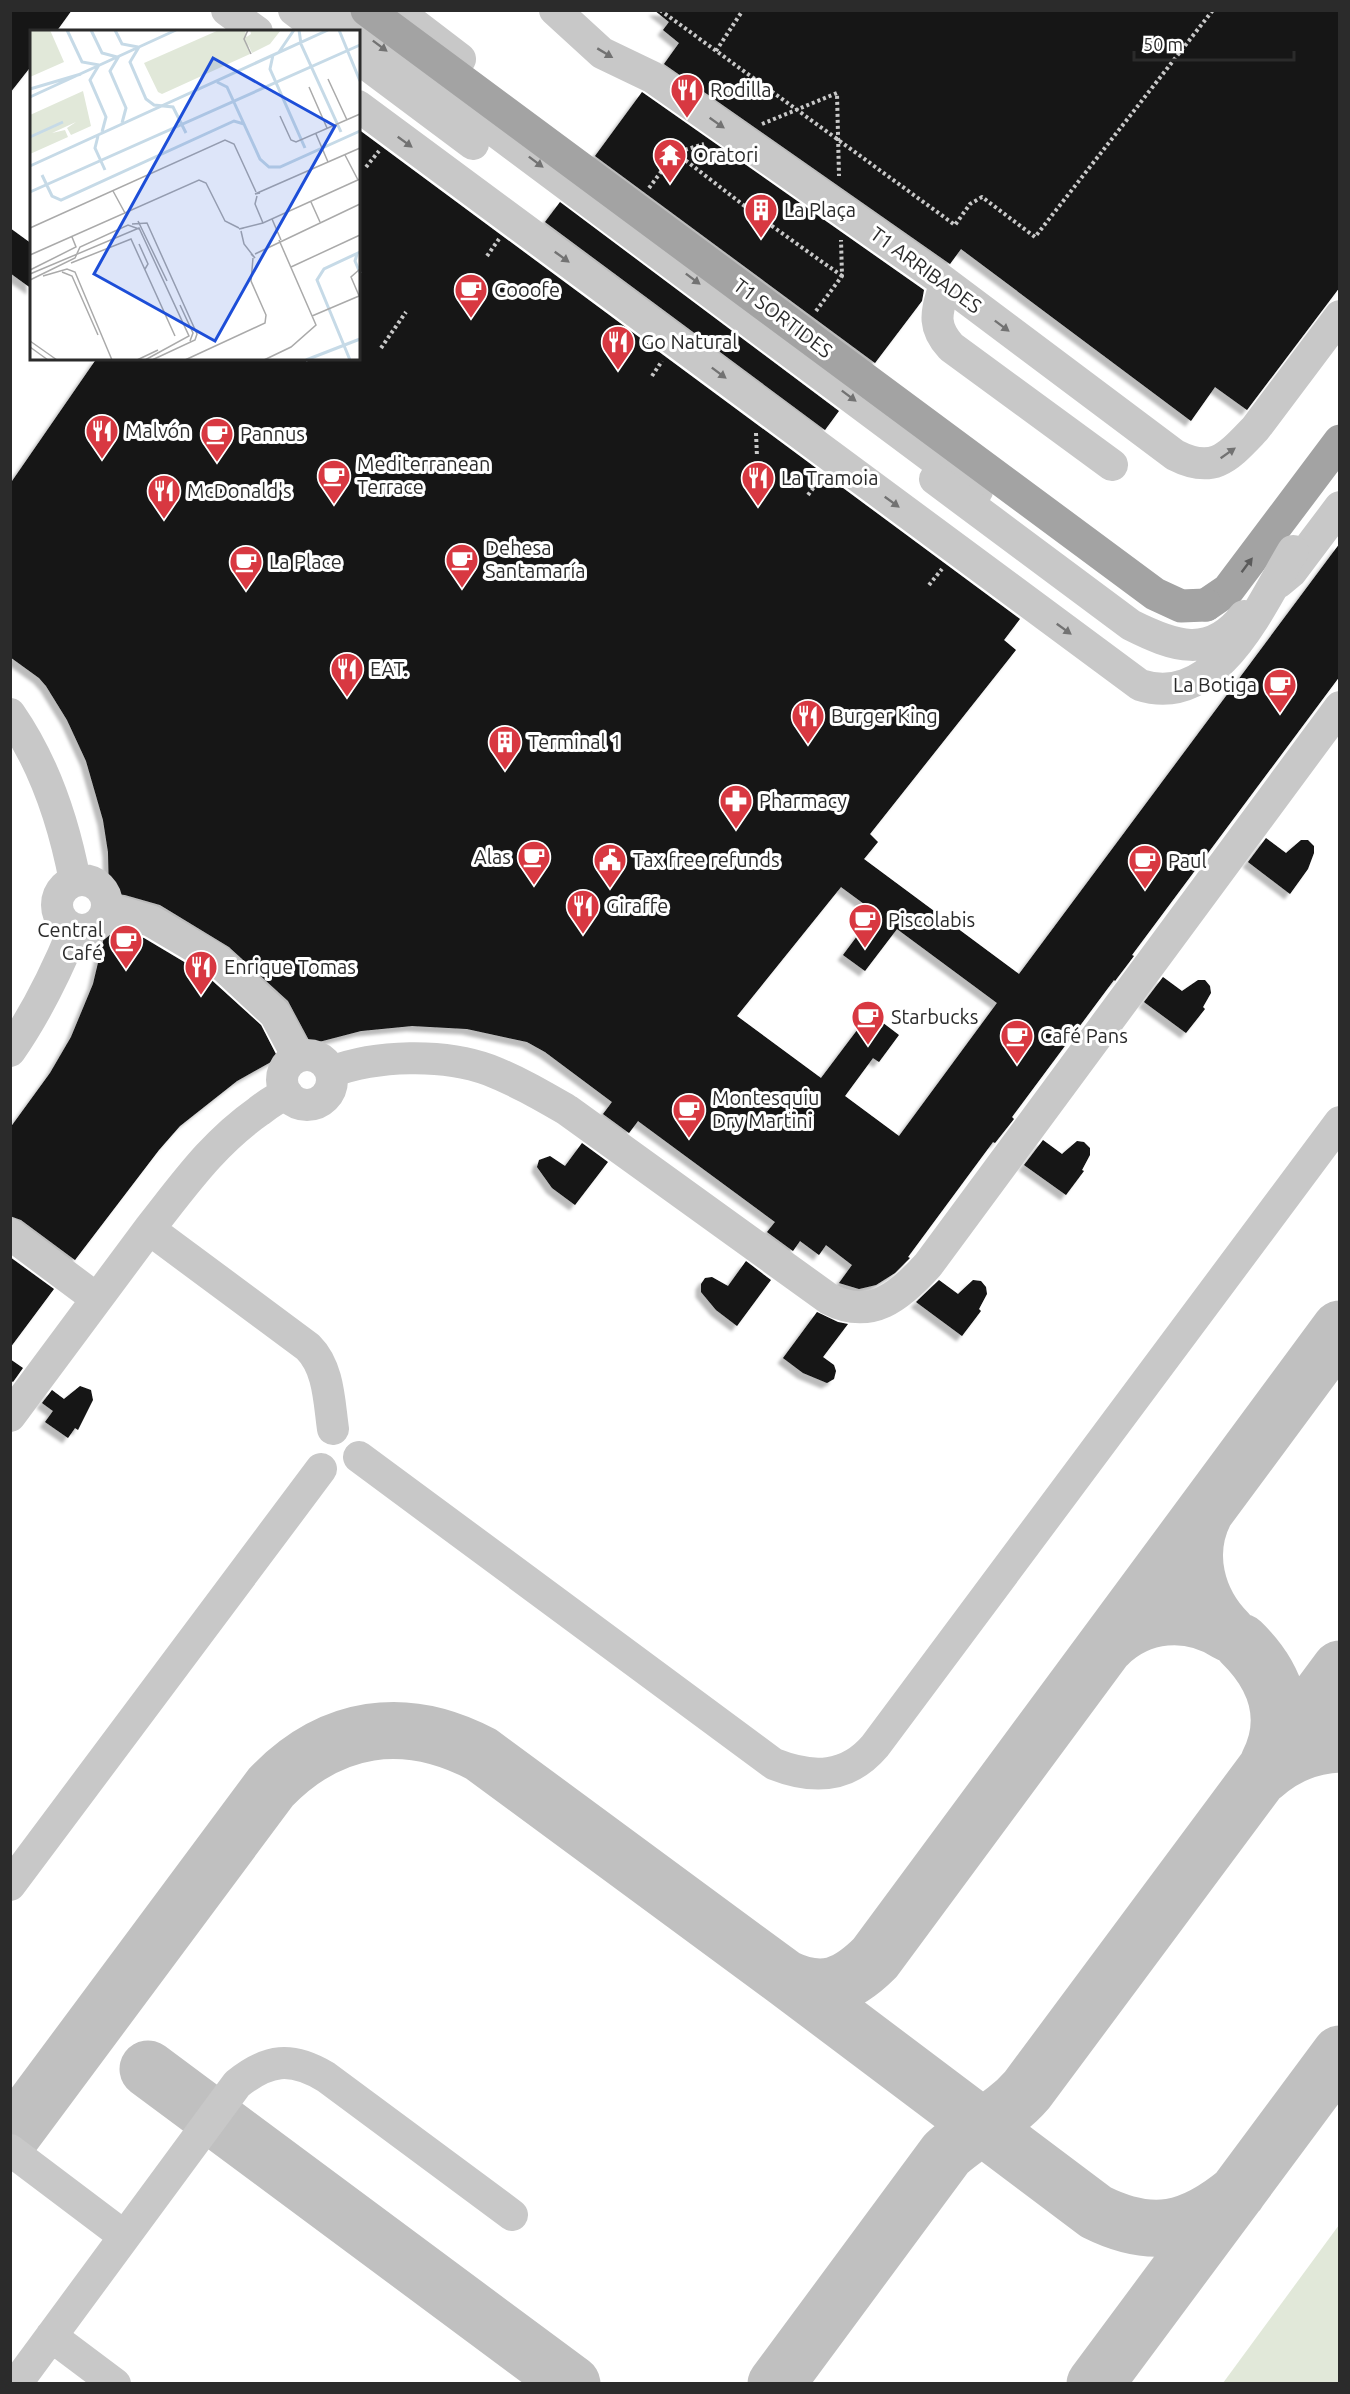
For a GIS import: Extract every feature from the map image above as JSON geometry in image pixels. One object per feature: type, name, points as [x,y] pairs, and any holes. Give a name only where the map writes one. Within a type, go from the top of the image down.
[{"type":"main road","name":"T1 SORTIDES","points":[[367,10],[1155,594],[1181,606],[1206,604],[1228,590],[1340,441]]},
{"type":"lane","points":[[227,10],[254,30]]},
{"type":"lane","points":[[294,10],[320,30]]},
{"type":"lane","points":[[333,10],[360,30]]},
{"type":"lane","points":[[396,10],[807,321],[1188,603],[1212,611],[1238,608],[1264,595],[1340,507]]},
{"type":"lane","name":"T1 ARRIBADES","points":[[555,10],[602,53],[652,77],[945,283],[1175,455],[1189,462],[1202,465],[1213,463],[1239,446],[1255,429],[1340,316]]},
{"type":"lane","points":[[360,30],[1190,650],[1207,655],[1224,652],[1231,648],[1292,562],[1340,488]]},
{"type":"lane","points":[[360,59],[473,144]]},
{"type":"lane","points":[[360,107],[1140,685],[1163,690],[1173,689],[1193,681],[1219,664],[1239,630],[1292,562]]},
{"type":"lane","points":[[945,283],[936,314],[939,334],[951,347],[1112,465]]},
{"type":"lane","points":[[935,479],[1131,625],[1154,637],[1178,645],[1195,645],[1239,630]]},
{"type":"lane","points":[[331,1072],[344,1067],[399,1058],[442,1060],[486,1069],[521,1083],[567,1110],[829,1299],[841,1305],[856,1308],[887,1301],[900,1293],[928,1265],[1340,707]]},
{"type":"lane","points":[[10,714],[39,765],[50,792],[71,855],[75,881]]},
{"type":"lane","points":[[75,881],[94,882],[103,890],[107,898],[108,911],[100,923],[89,930],[74,929],[63,921],[57,905],[61,891],[75,881]]},
{"type":"lane","points":[[108,911],[151,921],[217,960],[275,1014],[298,1057]]},
{"type":"lane","points":[[10,1051],[34,1016],[58,969],[74,929]]},
{"type":"lane","points":[[313,1056],[323,1061],[331,1072],[331,1087],[320,1101],[301,1104],[286,1094],[282,1077],[287,1066],[298,1057],[313,1056]]},
{"type":"lane","points":[[10,1416],[205,1157],[243,1122],[286,1094]]},
{"type":"lane","points":[[359,1457],[774,1764],[803,1773],[818,1775],[832,1773],[858,1762],[875,1746],[1340,1122]]},
{"type":"lane","points":[[149,1229],[315,1354],[326,1381],[333,1429]]},
{"type":"lane","points":[[10,1234],[98,1299]]},
{"type":"lane","points":[[333,1429],[341,1430],[354,1437],[358,1444],[359,1457],[350,1470],[334,1475],[321,1469],[314,1457],[314,1448],[322,1434],[333,1429]]},
{"type":"lane","points":[[10,1885],[321,1469]]},
{"type":"lane","points":[[16,2384],[237,2084],[255,2070],[290,2062],[308,2066],[512,2215]]},
{"type":"lane","points":[[10,2150],[124,2236]]},
{"type":"lane","points":[[51,2336],[115,2384]]},
{"type":"path","points":[[660,10],[955,225],[970,204],[982,197],[1035,237],[1213,10]]},
{"type":"path","points":[[716,51],[743,10]]},
{"type":"path","points":[[643,196],[675,153],[734,135],[837,93],[842,276],[807,321]]},
{"type":"path","points":[[675,153],[842,276]]},
{"type":"path","points":[[381,348],[406,312]]},
{"type":"green space","points":[[1339,2225],[1339,2383],[1223,2383]]},
{"type":"building","points":[[10,10],[72,10],[57,30],[30,30],[30,68],[10,93]]},
{"type":"building","points":[[654,10],[1340,10],[1340,287],[1247,410],[1215,387],[1191,421],[961,249],[950,264],[664,64],[679,43],[663,30],[669,22]]},
{"type":"building","points":[[642,92],[924,290],[922,301],[875,363],[595,156]]},
{"type":"building","name":"Terminal 1","points":[[360,130],[1020,619],[1004,640],[1016,650],[870,834],[878,842],[864,859],[1019,974],[1340,543],[1340,676],[1132,955],[1134,956],[1012,1117],[1014,1119],[995,1143],[993,1142],[908,1257],[910,1258],[895,1273],[876,1285],[859,1289],[839,1283],[852,1265],[826,1245],[819,1255],[800,1241],[793,1251],[767,1232],[775,1222],[638,1121],[629,1133],[603,1114],[612,1102],[545,1052],[527,1042],[467,1029],[412,1026],[361,1031],[311,1044],[288,1001],[229,947],[160,905],[109,893],[108,852],[103,820],[86,761],[67,720],[46,686],[39,678],[10,657],[10,484],[96,360],[360,360]],"holes":[[[841,887],[875,912],[843,955],[865,971],[897,929],[997,1003],[899,1136],[845,1096],[873,1058],[879,1062],[899,1035],[870,1013],[821,1078],[737,1016]]]},
{"type":"building","points":[[560,202],[839,411],[825,430],[545,222]]},
{"type":"building","points":[[10,228],[30,243],[30,288],[10,273]]},
{"type":"building","points":[[1266,838],[1286,853],[1301,840],[1308,840],[1314,846],[1308,869],[1290,894],[1248,862]]},
{"type":"building","points":[[106,929],[144,938],[206,975],[261,1025],[278,1058],[237,1081],[180,1126],[75,1260],[21,1220],[10,1216],[10,1128],[50,1073],[71,1037],[93,984]]},
{"type":"building","points":[[1163,977],[1182,991],[1198,980],[1205,980],[1210,986],[1211,993],[1203,1007],[1205,1009],[1186,1033],[1144,1002]]},
{"type":"building","points":[[1043,1140],[1062,1154],[1077,1141],[1084,1142],[1090,1148],[1090,1155],[1082,1170],[1084,1171],[1066,1195],[1024,1165]]},
{"type":"building","points":[[582,1143],[608,1162],[575,1205],[552,1188],[537,1167],[539,1160],[550,1156],[565,1166]]},
{"type":"building","points":[[10,1257],[54,1289],[10,1348]]},
{"type":"building","points":[[746,1261],[771,1280],[737,1326],[716,1310],[701,1292],[701,1284],[705,1278],[712,1277],[728,1286]]},
{"type":"building","points":[[939,1280],[958,1294],[973,1280],[981,1281],[986,1287],[987,1294],[979,1309],[981,1311],[962,1336],[916,1302]]},
{"type":"building","points":[[817,1312],[848,1324],[823,1357],[834,1365],[836,1371],[834,1379],[827,1383],[803,1373],[783,1358]]},
{"type":"building","points":[[10,1359],[23,1368],[13,1382],[10,1380]]},
{"type":"building","points":[[80,1386],[91,1390],[93,1400],[78,1430],[75,1428],[68,1438],[45,1422],[53,1411],[42,1403],[52,1390],[64,1399]]},
{"type":"taxiway","points":[[785,1978],[811,1986],[834,1985],[865,1968],[875,1958],[1340,1329]]},
{"type":"taxiway","points":[[1107,1645],[1134,1626],[1165,1617],[1197,1620],[1228,1633],[1208,1606],[1197,1576],[1195,1544],[1205,1512]]},
{"type":"taxiway","points":[[1241,1642],[1263,1669],[1277,1699],[1279,1730],[1268,1764]]},
{"type":"taxiway","points":[[776,2384],[946,2154],[998,2116],[1027,2090],[1340,1669]]},
{"type":"taxiway","points":[[10,2138],[271,1787],[294,1766],[318,1750],[344,1739],[370,1732],[397,1731],[425,1734],[453,1741],[481,1754],[785,1978],[1096,2212],[1135,2226],[1170,2227],[1204,2216],[1238,2192]]},
{"type":"taxiway","points":[[1262,1776],[1288,1757],[1308,1749],[1340,1744]]},
{"type":"taxiway","points":[[1095,2384],[1340,2054]]},
{"type":"taxiway","points":[[148,2069],[572,2384]]},
{"type":"place","name":"Rodilla","points":[[687,119]]},
{"type":"place","name":"Oratori","points":[[670,184]]},
{"type":"place","name":"La Plaça","points":[[761,239]]},
{"type":"place","name":"Cooofe","points":[[471,319]]},
{"type":"place","name":"Go Natural","points":[[618,371]]},
{"type":"place","name":"Malvón","points":[[102,460]]},
{"type":"place","name":"Pannus","points":[[217,463]]},
{"type":"place","name":"Mediterranean Terrace","points":[[334,505]]},
{"type":"place","name":"La Tramoia","points":[[758,507]]},
{"type":"place","name":"McDonald's","points":[[164,520]]},
{"type":"place","name":"Dehesa Santamaría","points":[[462,589]]},
{"type":"place","name":"La Place","points":[[246,591]]},
{"type":"place","name":"EAT.","points":[[347,698]]},
{"type":"place","name":"La Botiga","points":[[1280,714]]},
{"type":"place","name":"Burger King","points":[[808,745]]},
{"type":"place","name":"Terminal 1","points":[[505,771]]},
{"type":"place","name":"Pharmacy","points":[[736,830]]},
{"type":"place","name":"Alas","points":[[534,886]]},
{"type":"place","name":"Tax free refunds","points":[[610,889]]},
{"type":"place","name":"Paul","points":[[1145,890]]},
{"type":"place","name":"Giraffe","points":[[583,935]]},
{"type":"place","name":"Piscolabis","points":[[865,949]]},
{"type":"place","name":"Central Café","points":[[126,970]]},
{"type":"place","name":"Enrique Tomas","points":[[201,996]]},
{"type":"place","name":"Starbucks","points":[[868,1046]]},
{"type":"place","name":"Café Pans","points":[[1017,1065]]},
{"type":"place","name":"Montesquiu Dry Martini","points":[[689,1139]]}]
